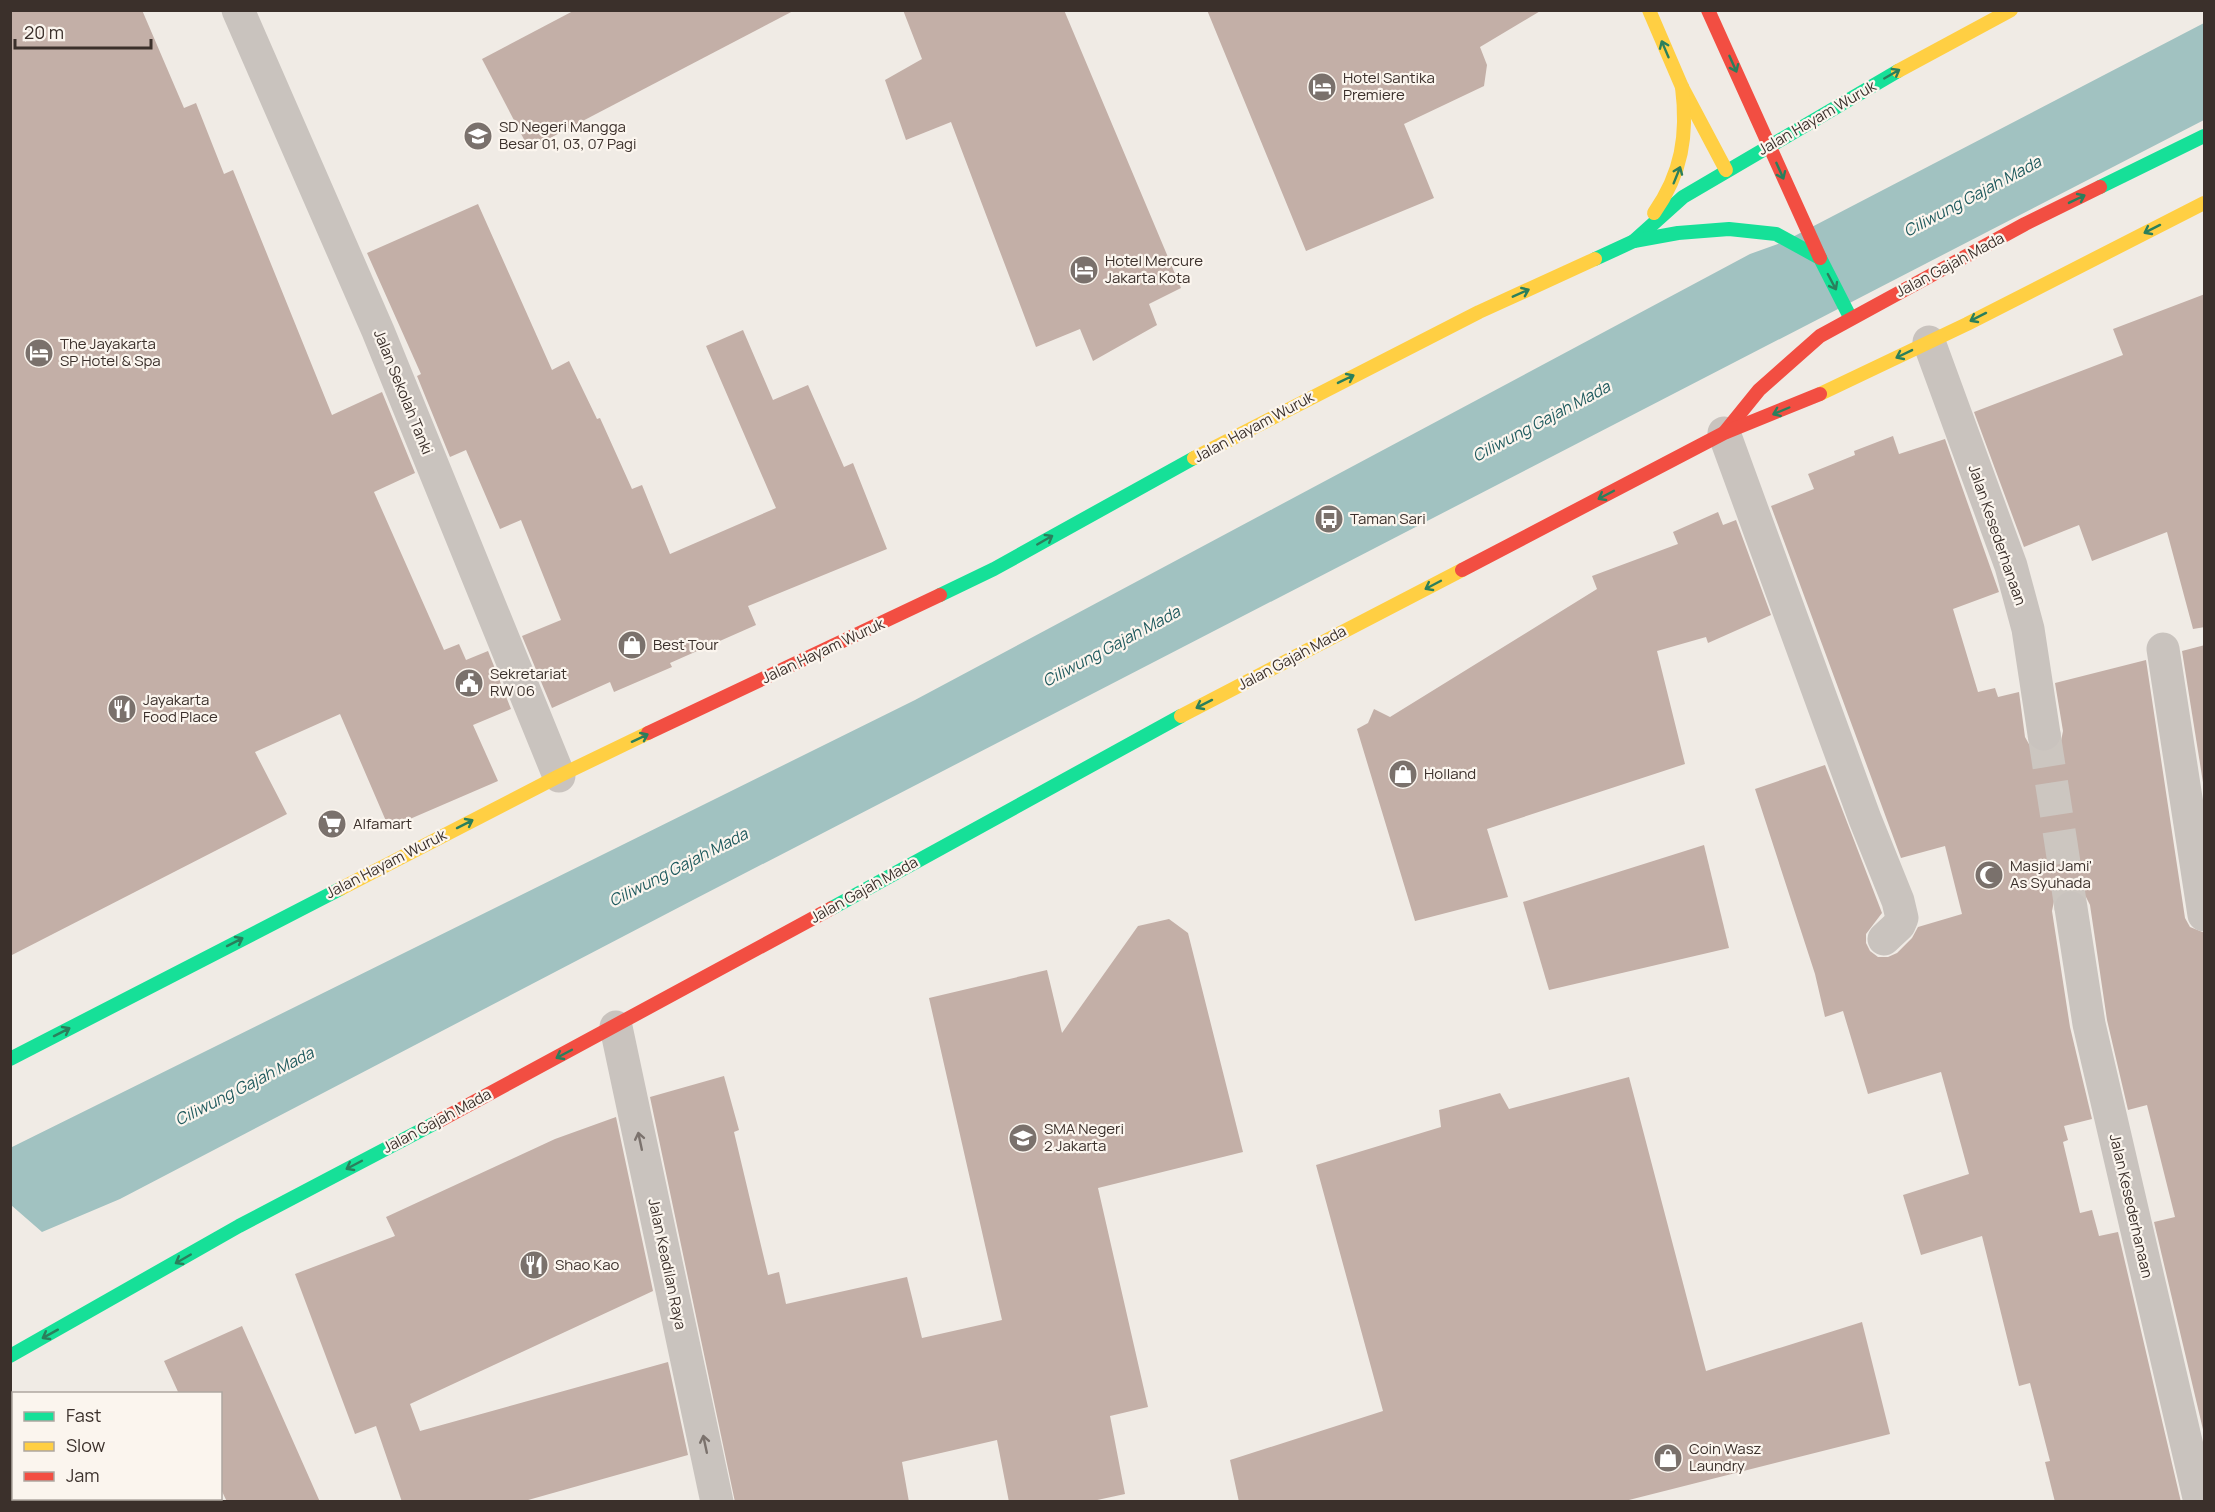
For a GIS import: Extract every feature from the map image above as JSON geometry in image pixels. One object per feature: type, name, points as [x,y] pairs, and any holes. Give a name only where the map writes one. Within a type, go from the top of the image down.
[{"type":"main road","points":[[1649,10],[1682,87],[1726,170]]},
{"type":"main road","points":[[1708,10],[1820,258],[1847,311]]},
{"type":"main road","name":"Jalan Hayam Wuruk","points":[[1634,241],[1683,197],[1726,170],[1925,55],[2011,10]]},
{"type":"main road","points":[[1634,241],[1663,201],[1681,163],[1687,120],[1682,87]]},
{"type":"main road","name":"Jalan Gajah Mada","points":[[1724,433],[1759,390],[1847,311],[2205,136]]},
{"type":"main road","name":"Jalan Gajah Mada","points":[[10,1356],[239,1226],[616,1027],[1181,716],[1724,433],[1790,408],[1929,342],[2205,203]]},
{"type":"main road","name":"Jalan Hayam Wuruk","points":[[10,1059],[559,776],[994,569],[1134,489],[1479,312],[1634,241],[1678,233],[1729,229],[1776,234],[1820,258]]},
{"type":"street","name":"Jalan Sekolah Tanki","points":[[238,10],[378,331],[559,776]]},
{"type":"street","name":"Jalan Kesederhanaan","points":[[1929,342],[2011,566],[2028,629],[2044,734]]},
{"type":"street","points":[[1724,433],[1865,819],[1898,900],[1902,918],[1899,925],[1884,939]]},
{"type":"street","points":[[2163,649],[2205,915]]},
{"type":"street","name":"Jalan Kesederhanaan","points":[[2071,908],[2089,1024],[2200,1502]]},
{"type":"street","name":"Jalan Keadilan Raya","points":[[616,1027],[717,1502]]},
{"type":"water","name":"Ciliwung Gajah Mada","points":[[2204,23],[2204,120],[693,900],[120,1199],[42,1232],[11,1205],[10,1148],[915,700],[1750,254],[1781,243]]},
{"type":"building","points":[[10,10],[142,10],[184,108],[196,103],[224,174],[233,170],[332,415],[382,392],[415,473],[374,492],[444,650],[459,644],[466,660],[488,651],[511,709],[473,725],[498,781],[389,828],[340,714],[255,752],[287,814],[10,956]]},
{"type":"building","points":[[575,10],[795,10],[529,149],[482,59]]},
{"type":"building","points":[[903,10],[1064,10],[1181,288],[1149,304],[1157,325],[1093,361],[1080,329],[1036,347],[951,122],[906,140],[885,80],[922,59]]},
{"type":"building","points":[[1207,10],[1542,10],[1480,47],[1487,65],[1484,86],[1404,124],[1434,198],[1306,251]]},
{"type":"building","points":[[478,204],[552,370],[569,361],[597,419],[600,418],[632,489],[642,485],[670,554],[776,508],[706,346],[743,330],[773,400],[808,385],[844,467],[853,463],[887,549],[748,606],[756,625],[670,663],[672,667],[614,692],[610,682],[552,708],[522,636],[561,620],[521,520],[500,529],[466,450],[450,457],[417,376],[421,374],[367,253]]},
{"type":"building","points":[[2205,294],[2205,627],[2193,629],[2167,532],[2092,561],[2079,525],[2024,547],[1974,412],[2123,355],[2113,329]]},
{"type":"building","points":[[1893,436],[1899,454],[1945,439],[1999,592],[1953,609],[1978,692],[1995,688],[1998,697],[2019,692],[2025,737],[2030,746],[2046,753],[2055,749],[2061,741],[2063,731],[2055,683],[2146,660],[2185,918],[2190,927],[2205,933],[2205,1438],[2154,1222],[2175,1217],[2147,1105],[2128,1110],[2107,1020],[2090,905],[2086,897],[2078,891],[2068,890],[2059,894],[2054,901],[2052,911],[2070,1027],[2092,1119],[2064,1126],[2068,1140],[2063,1142],[2080,1213],[2092,1210],[2099,1236],[2118,1232],[2181,1502],[2055,1502],[2045,1462],[2050,1461],[2030,1383],[2019,1386],[1982,1236],[1921,1255],[1903,1195],[1969,1174],[1941,1072],[1868,1094],[1843,1011],[1825,1017],[1815,974],[1755,789],[1825,765],[1882,913],[1866,934],[1866,943],[1870,951],[1878,957],[1888,957],[1897,953],[1912,938],[1918,927],[1962,914],[1945,846],[1901,858],[1771,506],[1814,489],[1808,474],[1855,455],[1854,451]]},
{"type":"building","points":[[1718,512],[1723,525],[1736,520],[1771,615],[1708,643],[1706,637],[1657,651],[1685,764],[1487,829],[1508,897],[1415,921],[1357,729],[1368,723],[1374,709],[1390,717],[1597,589],[1592,576],[1678,544],[1673,532]]},
{"type":"building","points":[[2205,645],[2205,795],[2182,651]]},
{"type":"building","points":[[1704,845],[1729,948],[1549,990],[1523,902]]},
{"type":"building","points":[[1169,919],[1188,933],[1243,1152],[1098,1188],[1148,1407],[1110,1416],[1125,1494],[1088,1502],[1009,1502],[997,1440],[902,1462],[909,1502],[735,1502],[650,1097],[724,1076],[739,1130],[734,1132],[768,1275],[779,1272],[786,1304],[907,1277],[922,1338],[1002,1320],[929,998],[1047,970],[1062,1033],[1138,926]]},
{"type":"building","points":[[1629,1077],[1706,1371],[1862,1322],[1890,1434],[1621,1502],[1239,1502],[1230,1460],[1383,1411],[1316,1165],[1441,1127],[1439,1110],[1500,1093],[1509,1109]]},
{"type":"building","points":[[616,1117],[653,1291],[410,1404],[420,1431],[668,1362],[688,1455],[521,1502],[402,1502],[376,1426],[355,1434],[295,1274],[395,1236],[386,1217],[555,1139]]},
{"type":"building","points":[[242,1326],[320,1502],[227,1502],[222,1491],[222,1392],[178,1392],[164,1361]]},
{"type":"tunnel","points":[[2044,734],[2071,908]]},
{"type":"traffic: fast","points":[[1634,241],[1683,197],[1898,71]]},
{"type":"traffic: fast","points":[[2100,187],[2204,136]]},
{"type":"traffic: fast","points":[[1595,259],[1634,241],[1678,233],[1729,229],[1776,234],[1820,258],[1850,317]]},
{"type":"traffic: fast","points":[[940,595],[994,569],[1194,458]]},
{"type":"traffic: fast","points":[[832,908],[1181,716]]},
{"type":"traffic: fast","points":[[10,1059],[340,889]]},
{"type":"traffic: fast","points":[[10,1356],[239,1226],[437,1122]]},
{"type":"traffic: slow","points":[[1649,10],[1682,87],[1726,170]]},
{"type":"traffic: slow","points":[[1898,71],[2011,10]]},
{"type":"traffic: slow","points":[[1654,213],[1671,183],[1681,153],[1684,121],[1682,87]]},
{"type":"traffic: slow","points":[[1820,394],[1967,324],[2204,203]]},
{"type":"traffic: slow","points":[[1194,458],[1479,312],[1595,259]]},
{"type":"traffic: slow","points":[[1181,716],[1462,570]]},
{"type":"traffic: slow","points":[[340,889],[559,776],[648,733]]},
{"type":"traffic: jam","points":[[1708,10],[1820,258]]},
{"type":"traffic: jam","points":[[1725,432],[1759,390],[1820,336],[2025,224],[2100,187]]},
{"type":"traffic: jam","points":[[1462,570],[1724,433],[1820,394]]},
{"type":"traffic: jam","points":[[648,733],[940,595]]},
{"type":"traffic: jam","points":[[437,1122],[832,908]]},
{"type":"place","name":"Hotel Santika Premiere","points":[[1322,87]]},
{"type":"place","name":"SD Negeri Mangga Besar 01, 03, 07 Pagi","points":[[478,136]]},
{"type":"place","name":"Hotel Mercure Jakarta Kota","points":[[1084,270]]},
{"type":"place","name":"The Jayakarta SP Hotel & Spa","points":[[39,353]]},
{"type":"place","name":"Taman Sari","points":[[1329,519]]},
{"type":"place","name":"Best Tour","points":[[632,645]]},
{"type":"place","name":"Sekretariat RW 06","points":[[469,683]]},
{"type":"place","name":"Jayakarta Food Place","points":[[122,709]]},
{"type":"place","name":"Holland","points":[[1403,774]]},
{"type":"place","name":"Alfamart","points":[[332,824]]},
{"type":"place","name":"Masjid Jami' As Syuhada","points":[[1989,875]]},
{"type":"place","name":"SMA Negeri 2 Jakarta","points":[[1023,1138]]},
{"type":"place","name":"Shao Kao","points":[[534,1265]]},
{"type":"place","name":"Coin Wasz Laundry","points":[[1668,1458]]}]
